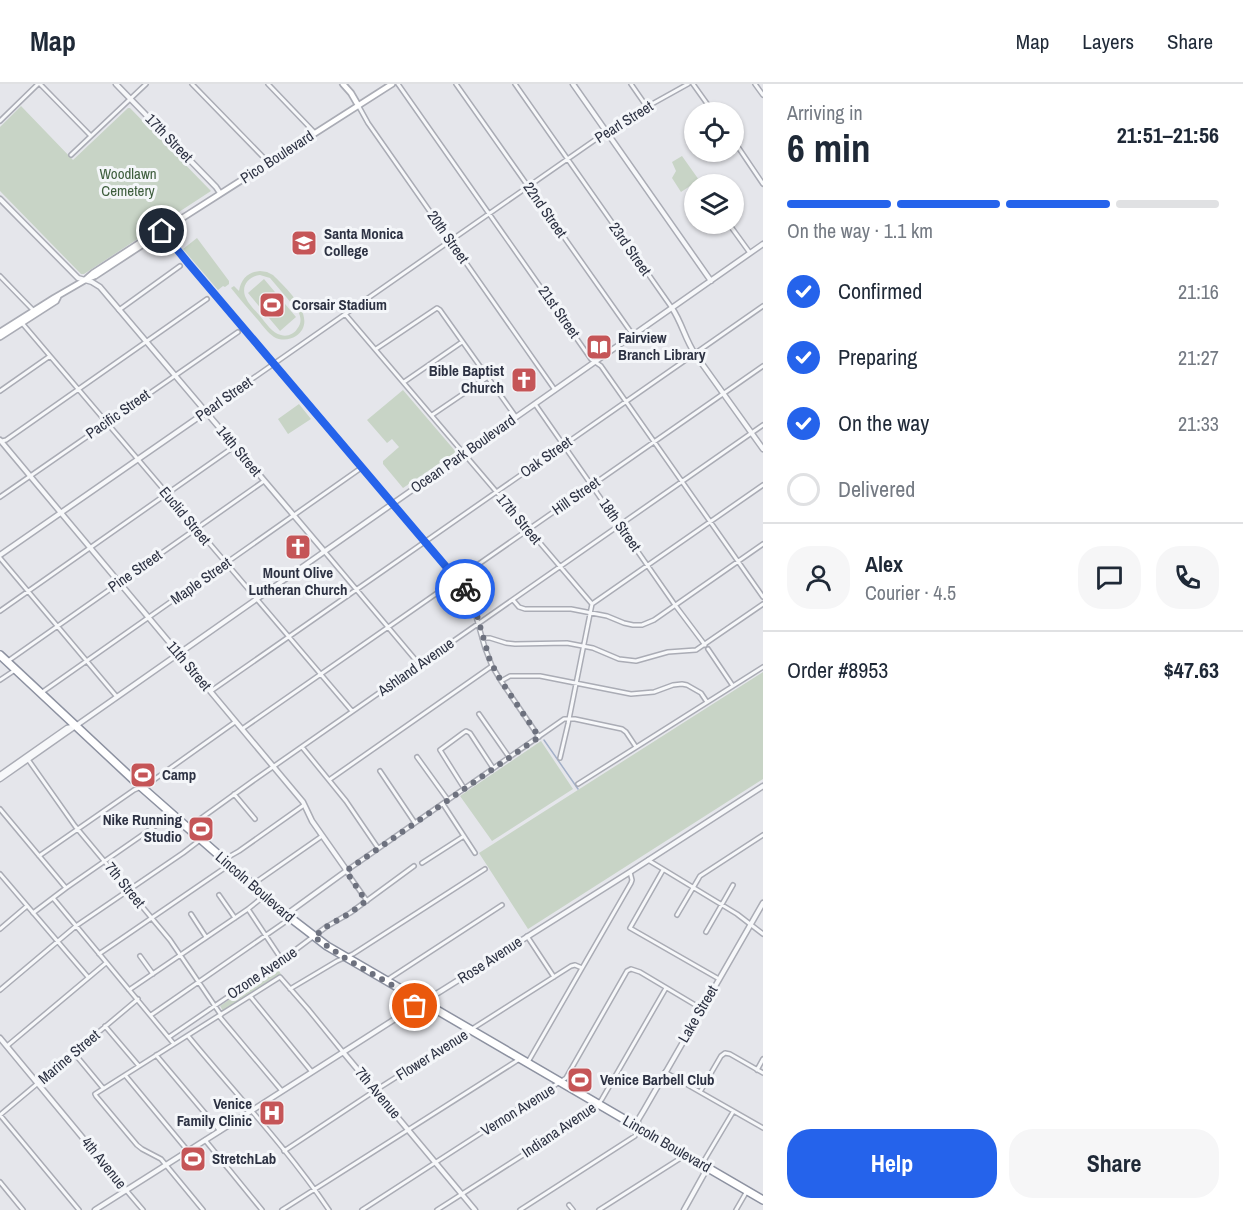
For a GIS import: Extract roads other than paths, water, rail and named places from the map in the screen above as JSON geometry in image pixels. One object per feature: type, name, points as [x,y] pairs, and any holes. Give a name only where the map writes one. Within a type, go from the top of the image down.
[{"type":"highway","name":"Lincoln Boulevard","points":[[0,655],[141,787],[314,937],[385,981],[763,1200]]},
{"type":"main road","name":"20th Street","points":[[343,84],[358,105]]},
{"type":"main road","name":"Pico Boulevard","points":[[0,337],[58,297],[95,276],[141,244],[392,84]]},
{"type":"main road","name":"Pico Boulevard","points":[[0,332],[21,321]]},
{"type":"street","points":[[0,120],[39,84],[91,136]]},
{"type":"street","name":"17th Street","points":[[116,84],[212,182],[220,193]]},
{"type":"street","points":[[71,155],[146,84]]},
{"type":"street","points":[[192,84],[268,163]]},
{"type":"street","points":[[268,84],[315,133]]},
{"type":"street","name":"21st Street","points":[[398,84],[591,359],[601,366],[763,597]]},
{"type":"street","name":"22nd Street","points":[[456,84],[633,336]]},
{"type":"street","name":"23rd Street","points":[[515,84],[672,308],[694,354],[763,451]]},
{"type":"street","points":[[573,84],[711,281]]},
{"type":"street","points":[[631,84],[647,107]]},
{"type":"street","name":"Pearl Street","points":[[0,557],[606,132],[688,84]]},
{"type":"street","points":[[693,84],[706,102]]},
{"type":"street","points":[[755,84],[763,95]]},
{"type":"street","name":"20th Street","points":[[358,105],[368,123],[555,390]]},
{"type":"street","points":[[744,156],[763,184]]},
{"type":"street","name":"14th Street","points":[[0,199],[71,272],[78,278],[100,287],[419,664]]},
{"type":"street","points":[[162,231],[457,579],[471,599],[492,666],[539,737]]},
{"type":"street","points":[[736,234],[750,253]]},
{"type":"street","name":"Ocean Park Boulevard","points":[[1,775],[179,654],[763,244]]},
{"type":"street","points":[[119,310],[180,266]]},
{"type":"street","points":[[0,276],[35,312]]},
{"type":"street","points":[[0,441],[6,440],[207,299]]},
{"type":"street","name":"Oak Street","points":[[211,691],[763,306]]},
{"type":"street","points":[[376,349],[437,308],[516,417]]},
{"type":"street","name":"17th Street","points":[[345,314],[592,604]]},
{"type":"street","name":"Euclid Street","points":[[21,321],[352,711]]},
{"type":"street","name":"Pacific Street","points":[[0,497],[238,332]]},
{"type":"street","points":[[404,382],[462,342]]},
{"type":"street","points":[[0,391],[50,356]]},
{"type":"street","name":"Hill Street","points":[[242,729],[763,366]]},
{"type":"street","points":[[432,416],[488,377]]},
{"type":"street","name":"18th Street","points":[[534,404],[733,686]]},
{"type":"street","name":"Ashland Avenue","points":[[188,828],[273,766],[763,425]]},
{"type":"street","name":"11th Street","points":[[0,441],[304,804],[312,821],[366,901]]},
{"type":"street","points":[[0,611],[235,446]]},
{"type":"street","name":"Maple Street","points":[[40,694],[361,468]]},
{"type":"street","name":"Pine Street","points":[[7,662],[264,481]]},
{"type":"street","points":[[560,758],[592,604],[763,485]]},
{"type":"street","points":[[513,600],[519,607],[525,609],[562,608],[609,617],[628,624],[642,625],[654,620],[763,544]]},
{"type":"street","points":[[0,557],[117,697]]},
{"type":"street","points":[[482,638],[515,644],[562,642],[598,650],[619,659],[643,660],[668,651],[693,651],[706,647],[763,604]]},
{"type":"street","points":[[329,780],[492,666]]},
{"type":"street","points":[[578,784],[763,667]]},
{"type":"street","points":[[0,680],[15,670]]},
{"type":"street","points":[[501,681],[510,676],[540,676],[639,694],[682,684],[701,693],[707,702]]},
{"type":"street","points":[[480,714],[509,757]]},
{"type":"street","points":[[151,1015],[285,922],[291,911],[346,871],[564,719],[570,718],[622,729],[636,747]]},
{"type":"street","points":[[39,856],[235,722]]},
{"type":"street","points":[[464,789],[440,750],[453,739],[466,731],[470,733],[494,768]]},
{"type":"street","points":[[302,747],[346,801],[379,848]]},
{"type":"street","points":[[417,757],[447,800]]},
{"type":"street","name":"7th Street","points":[[27,758],[78,829],[152,918],[220,1015],[282,1091]]},
{"type":"street","points":[[380,771],[415,823]]},
{"type":"street","name":"Rose Avenue","points":[[95,1210],[763,786]]},
{"type":"street","points":[[234,794],[255,819]]},
{"type":"street","points":[[99,954],[152,918],[304,804]]},
{"type":"street","points":[[443,804],[475,853]]},
{"type":"street","points":[[0,809],[66,888]]},
{"type":"street","points":[[33,913],[172,814]]},
{"type":"street","points":[[677,915],[704,873],[763,835]]},
{"type":"street","points":[[252,885],[322,836]]},
{"type":"street","points":[[422,863],[464,836]]},
{"type":"street","points":[[0,990],[76,926],[200,839]]},
{"type":"street","points":[[648,860],[742,917],[763,934]]},
{"type":"street","name":"Ozone Avenue","points":[[169,1037],[414,867]]},
{"type":"street","points":[[290,989],[353,954],[485,869]]},
{"type":"street","points":[[663,870],[630,928],[719,979]]},
{"type":"street","points":[[527,1064],[631,883],[630,872]]},
{"type":"street","points":[[0,874],[88,977]]},
{"type":"street","points":[[706,932],[733,885]]},
{"type":"street","points":[[219,895],[235,918]]},
{"type":"street","points":[[129,990],[207,938],[264,896]]},
{"type":"street","points":[[53,898],[174,1044]]},
{"type":"street","name":"Lake Street","points":[[638,1127],[638,1120],[763,903]]},
{"type":"street","points":[[385,981],[502,904]]},
{"type":"street","points":[[0,929],[27,906]]},
{"type":"street","points":[[248,909],[282,960]]},
{"type":"street","points":[[191,914],[207,938]]},
{"type":"street","points":[[527,936],[554,977]]},
{"type":"street","points":[[140,956],[153,975]]},
{"type":"street","points":[[7,1046],[106,963]]},
{"type":"street","name":"Flower Avenue","points":[[284,1151],[571,966],[582,968]]},
{"type":"street","name":"Vernon Avenue","points":[[362,1210],[561,1083],[572,1069],[627,970],[640,972],[666,988]]},
{"type":"street","name":"7th Avenue","points":[[250,996],[280,977],[475,1210]]},
{"type":"street","points":[[666,988],[702,1009]]},
{"type":"street","name":"Indiana Avenue","points":[[437,1210],[595,1109],[666,988]]},
{"type":"street","points":[[203,1210],[166,1165],[137,1145],[95,1094],[250,996],[312,1072]]},
{"type":"street","name":"Marine Street","points":[[0,1115],[138,999]]},
{"type":"street","points":[[105,1026],[139,1066]]},
{"type":"street","points":[[188,1036],[315,1189],[329,1210]]},
{"type":"street","name":"4th Avenue","points":[[0,1038],[143,1210]]},
{"type":"street","points":[[74,1053],[103,1088]]},
{"type":"street","points":[[700,1092],[725,1053],[763,1073]]},
{"type":"street","points":[[156,1055],[220,1131]]},
{"type":"street","points":[[282,1210],[520,1059]]},
{"type":"street","points":[[757,1070],[763,1059]]},
{"type":"street","points":[[665,1072],[763,1128]]},
{"type":"street","points":[[125,1075],[188,1151]]},
{"type":"street","points":[[684,1210],[704,1174],[705,1159],[733,1112]]},
{"type":"street","points":[[0,1115],[79,1210]]},
{"type":"street","points":[[520,1210],[635,1136],[638,1127]]},
{"type":"street","points":[[205,1140],[262,1210]]},
{"type":"street","points":[[599,1210],[686,1155]]},
{"type":"street","points":[[0,1182],[23,1210]]},
{"type":"street","points":[[736,1210],[747,1190]]},
{"type":"street","points":[[569,1205],[573,1210]]},
{"type":"waterway","points":[[544,740],[578,789]]},
{"type":"place","name":"Santa Monica College","points":[[304,243]]},
{"type":"place","name":"Corsair Stadium","points":[[272,305]]},
{"type":"place","name":"Fairview Branch Library","points":[[599,347]]},
{"type":"place","name":"Bible Baptist Church","points":[[524,380]]},
{"type":"place","name":"Mount Olive Lutheran Church","points":[[298,547]]},
{"type":"place","name":"Camp","points":[[143,775]]},
{"type":"place","name":"Nike Running Studio","points":[[201,829]]},
{"type":"place","name":"Venice Barbell Club","points":[[580,1080]]},
{"type":"place","name":"Venice Family Clinic","points":[[272,1113]]},
{"type":"place","name":"StretchLab","points":[[193,1159]]},
{"type":"park label","name":"Woodlawn Cemetery","points":[[128,182]]}]
